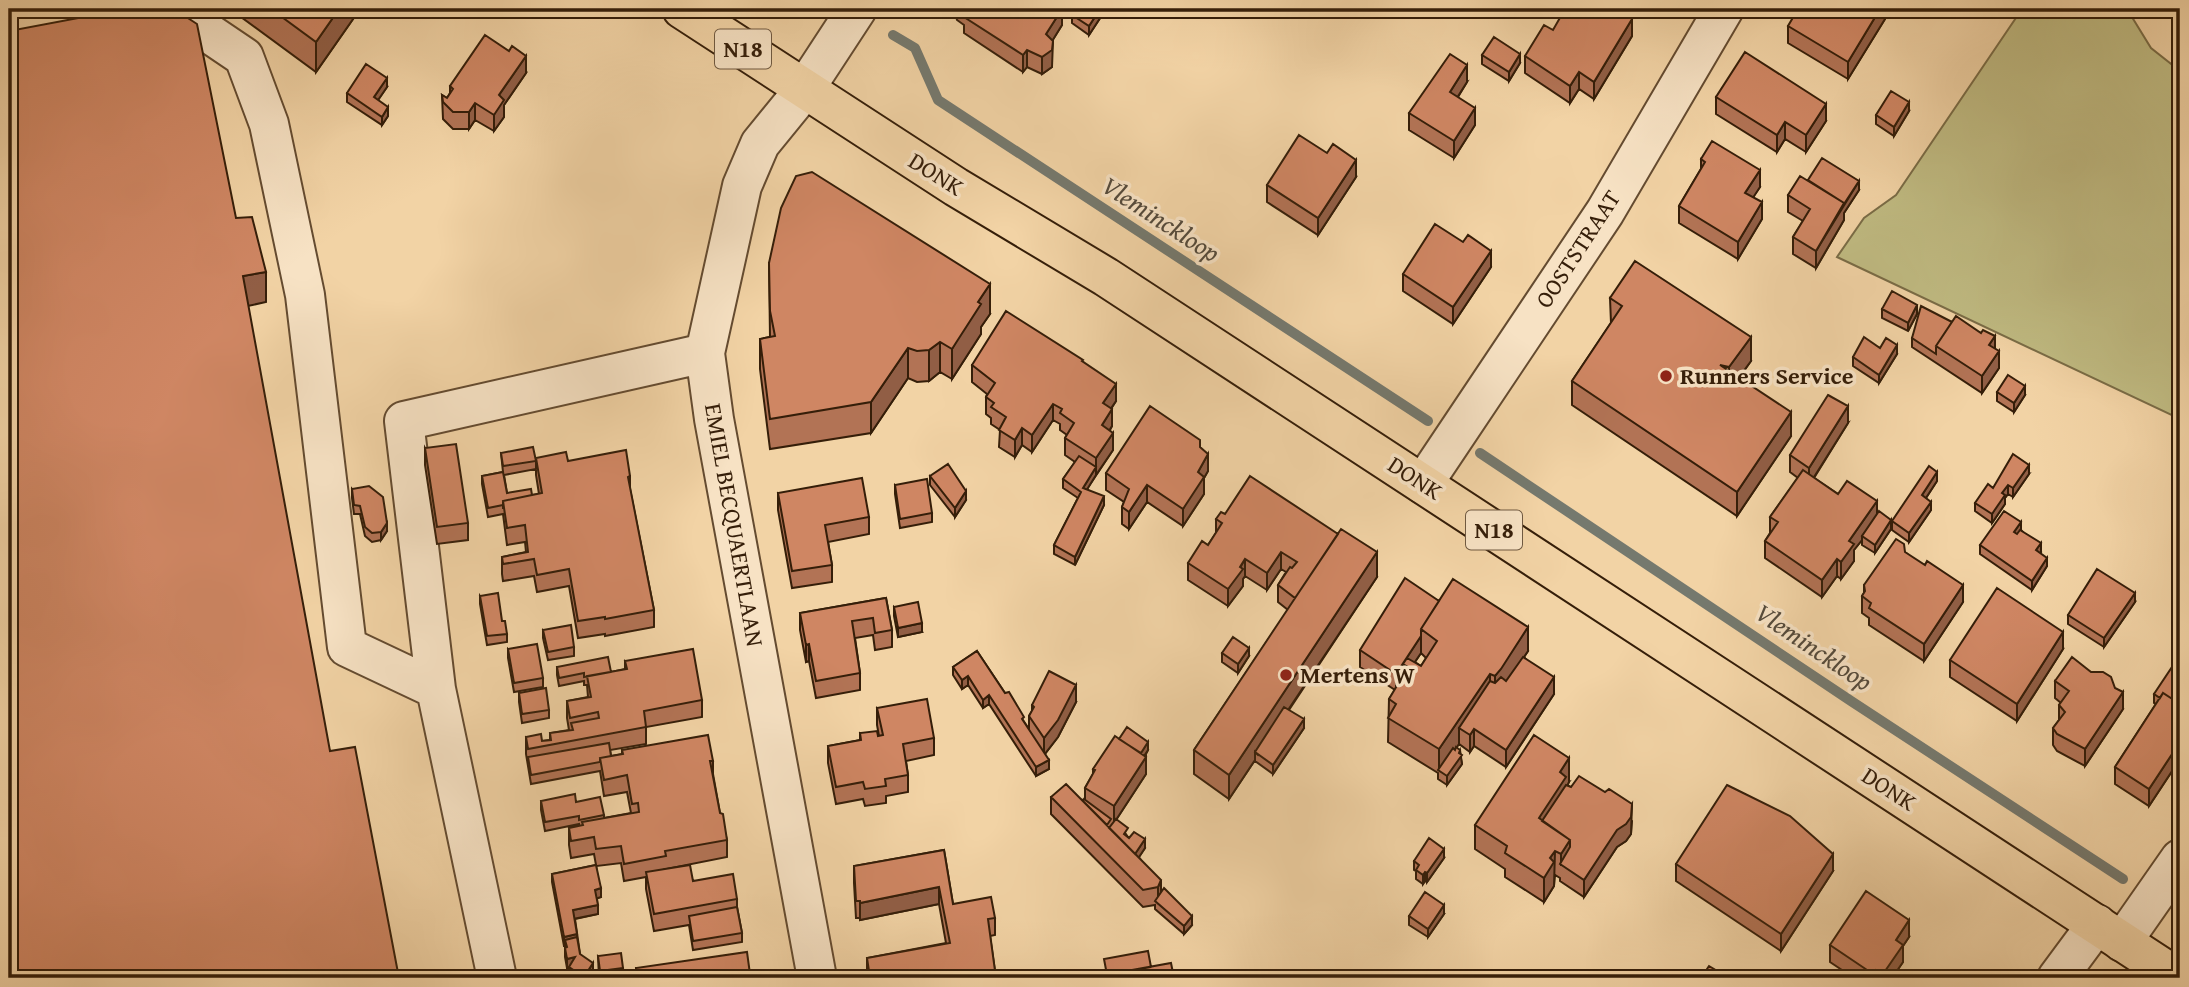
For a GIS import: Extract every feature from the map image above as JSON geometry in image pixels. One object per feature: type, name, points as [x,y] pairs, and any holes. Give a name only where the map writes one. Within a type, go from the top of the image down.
[{"type":"main road","name":"DONK","points":[[682,9],[956,187],[1106,277],[2178,978]]},
{"type":"street","points":[[173,9],[244,57],[269,124],[305,295],[347,647],[436,689]]},
{"type":"street","name":"EMIEL BECQUAERTLAAN","points":[[817,978],[714,419],[705,353],[742,186],[760,144],[804,90],[857,9]]},
{"type":"street","name":"OOSTSTRAAT","points":[[1423,484],[1605,212],[1724,9]]},
{"type":"street","points":[[497,978],[436,689],[404,421],[705,353]]},
{"type":"street","points":[[2057,978],[2110,933],[2180,859]]},
{"type":"shaded area","points":[[2022,9],[2127,9],[2151,48],[2180,71],[2180,419],[1837,257],[1864,218],[1896,195]]},
{"type":"building","points":[[126,9],[174,9],[197,24],[236,218],[252,217],[266,272],[243,276],[330,751],[355,747],[399,978],[9,978],[9,31]]},
{"type":"building","points":[[271,9],[339,9],[316,42]]},
{"type":"building","points":[[965,9],[1062,9],[1046,34],[1053,41],[1052,50],[1042,57],[1027,50],[1023,55],[964,17],[968,11]]},
{"type":"building","points":[[1075,9],[1100,9],[1089,26],[1072,15]]},
{"type":"building","points":[[1565,9],[1618,9],[1632,19],[1594,82],[1579,72],[1570,86],[1525,56],[1544,25],[1553,30]]},
{"type":"building","points":[[1798,9],[1880,9],[1848,62],[1788,26]]},
{"type":"building","points":[[485,35],[509,51],[512,46],[526,56],[499,95],[504,100],[494,115],[475,103],[469,112],[453,112],[443,102],[442,95],[447,98],[453,89],[450,86]]},
{"type":"building","points":[[1494,37],[1520,54],[1509,72],[1482,55]]},
{"type":"building","points":[[1745,52],[1826,104],[1806,135],[1785,122],[1777,135],[1716,97]]},
{"type":"building","points":[[1450,54],[1467,65],[1450,92],[1475,108],[1454,141],[1409,113]]},
{"type":"building","points":[[366,64],[387,78],[374,97],[388,107],[382,117],[347,93]]},
{"type":"building","points":[[1891,91],[1909,102],[1894,127],[1876,115]]},
{"type":"building","points":[[1299,135],[1327,153],[1333,144],[1356,160],[1318,218],[1267,185]]},
{"type":"building","points":[[1712,141],[1760,170],[1745,193],[1762,202],[1738,242],[1679,206],[1705,162],[1701,159]]},
{"type":"building","points":[[1822,158],[1859,181],[1844,204],[1808,180]]},
{"type":"building","points":[[812,172],[990,284],[978,302],[981,304],[952,349],[940,342],[929,350],[917,351],[908,348],[871,402],[770,419],[760,339],[775,336],[770,311],[769,263],[781,208],[796,176]]},
{"type":"building","points":[[1800,176],[1844,203],[1816,251],[1793,237],[1810,209],[1788,195]]},
{"type":"building","points":[[1435,224],[1463,242],[1468,235],[1491,251],[1453,307],[1403,274]]},
{"type":"building","points":[[1635,261],[1751,337],[1729,367],[1720,365],[1791,412],[1737,492],[1572,381],[1622,306],[1610,298]]},
{"type":"building","points":[[1892,291],[1917,305],[1908,323],[1882,309]]},
{"type":"building","points":[[1921,306],[1952,322],[1936,346],[1936,354],[1912,338]]},
{"type":"building","points":[[1006,311],[1116,384],[1103,403],[1112,409],[1102,425],[1113,433],[1096,458],[1065,438],[1074,423],[1060,413],[1062,409],[1053,404],[1032,435],[1022,428],[1015,440],[999,430],[1006,417],[991,407],[994,403],[986,397],[995,383],[972,365]]},
{"type":"building","points":[[1956,316],[1981,333],[1983,330],[1995,336],[1989,345],[1999,351],[1982,376],[1936,346]]},
{"type":"building","points":[[1864,337],[1880,348],[1886,338],[1897,345],[1879,375],[1853,357]]},
{"type":"building","points":[[2008,375],[2025,386],[2014,403],[1997,392]]},
{"type":"building","points":[[1828,395],[1848,406],[1809,468],[1790,455]]},
{"type":"building","points":[[1150,406],[1200,440],[1200,447],[1208,454],[1198,472],[1204,477],[1183,509],[1147,485],[1129,512],[1122,507],[1129,489],[1106,473]]},
{"type":"building","points":[[456,444],[468,523],[437,527],[425,448]]},
{"type":"building","points":[[533,447],[536,461],[503,466],[501,453]]},
{"type":"building","points":[[626,450],[628,477],[654,610],[578,621],[569,569],[537,575],[534,559],[503,564],[502,557],[528,552],[525,525],[507,528],[503,501],[542,493],[536,458],[566,452],[568,461]]},
{"type":"building","points":[[2013,454],[2029,465],[2013,488],[2008,485],[2002,493],[2005,495],[1992,514],[1975,503],[1988,484],[1993,488]]},
{"type":"building","points":[[1079,456],[1096,467],[1083,488],[1104,496],[1075,557],[1054,545],[1081,492],[1063,479]]},
{"type":"building","points":[[948,464],[966,491],[955,508],[930,476]]},
{"type":"building","points":[[1929,466],[1937,472],[1922,495],[1931,502],[1909,533],[1892,521]]},
{"type":"building","points":[[1803,470],[1838,494],[1847,481],[1877,501],[1849,541],[1854,544],[1841,562],[1837,559],[1822,580],[1765,541],[1778,522],[1770,517]]},
{"type":"building","points":[[503,472],[507,493],[531,489],[532,495],[503,501],[503,505],[488,508],[482,476]]},
{"type":"building","points":[[1250,476],[1338,534],[1295,598],[1278,585],[1290,567],[1297,562],[1281,552],[1267,573],[1245,559],[1240,567],[1243,569],[1228,589],[1188,563],[1202,541],[1208,545],[1222,523],[1216,519],[1221,512],[1225,514]]},
{"type":"building","points":[[862,478],[869,517],[825,525],[832,565],[792,571],[778,493]]},
{"type":"building","points":[[927,479],[932,513],[900,519],[895,485]]},
{"type":"building","points":[[369,486],[383,497],[387,523],[381,532],[372,533],[365,527],[360,506],[354,505],[352,489]]},
{"type":"building","points":[[1879,511],[1891,520],[1875,545],[1862,536]]},
{"type":"building","points":[[2004,511],[2021,522],[2014,532],[2017,534],[2020,530],[2041,543],[2036,550],[2047,558],[2032,581],[1980,545]]},
{"type":"building","name":"Mertens W","points":[[1341,529],[1377,552],[1229,775],[1194,750]]},
{"type":"building","points":[[1896,539],[1904,544],[1905,552],[1925,565],[1927,561],[1963,585],[1924,644],[1869,608],[1871,603],[1862,596],[1864,585]]},
{"type":"building","points":[[2097,569],[2135,593],[2104,638],[2068,615]]},
{"type":"building","points":[[1405,578],[1439,601],[1421,629],[1421,636],[1396,674],[1360,650]]},
{"type":"building","points":[[1453,579],[1528,627],[1501,669],[1495,676],[1490,674],[1439,749],[1388,718],[1396,704],[1389,699],[1408,667],[1403,664],[1407,658],[1421,666],[1437,641],[1421,629]]},
{"type":"building","points":[[1997,588],[2063,632],[2017,704],[1950,660]]},
{"type":"building","points":[[498,593],[507,634],[487,636],[480,596]]},
{"type":"building","points":[[886,598],[892,630],[875,633],[873,618],[852,621],[860,673],[816,681],[800,613]]},
{"type":"building","points":[[918,602],[922,623],[898,628],[894,607]]},
{"type":"building","points":[[571,625],[574,647],[548,652],[543,630]]},
{"type":"building","points":[[1233,637],[1249,648],[1238,664],[1222,653]]},
{"type":"building","points":[[537,644],[543,678],[514,683],[508,649]]},
{"type":"building","points":[[693,649],[702,700],[644,711],[646,727],[528,749],[526,737],[541,734],[542,741],[551,740],[550,733],[573,730],[571,723],[599,718],[598,712],[570,718],[567,701],[591,697],[587,676],[627,669],[625,661]]},
{"type":"building","points":[[977,651],[1005,693],[1009,692],[1024,717],[1022,719],[1049,760],[1036,767],[989,695],[983,700],[968,676],[962,680],[953,667]]},
{"type":"building","points":[[608,657],[611,672],[584,677],[584,673],[559,678],[557,667]]},
{"type":"building","points":[[1523,657],[1554,677],[1506,750],[1474,729],[1470,735],[1459,728],[1490,681],[1495,683],[1501,677],[1506,681]]},
{"type":"building","points":[[2072,657],[2091,672],[2103,672],[2111,677],[2115,688],[2123,692],[2085,749],[2057,734],[2053,728],[2065,712],[2059,705],[2069,691],[2055,681]]},
{"type":"building","points":[[2172,667],[2180,673],[2180,704],[2163,693],[2160,698],[2154,694]]},
{"type":"building","points":[[1049,671],[1076,685],[1058,720],[1044,738],[1029,716]]},
{"type":"building","points":[[546,688],[549,710],[522,714],[519,693]]},
{"type":"building","points":[[2163,693],[2180,704],[2180,742],[2149,789],[2115,767]]},
{"type":"building","points":[[927,699],[934,738],[903,744],[908,775],[885,779],[886,786],[865,789],[863,782],[836,787],[828,746],[861,740],[860,733],[877,731],[878,736],[883,735],[877,708]]},
{"type":"building","points":[[1284,707],[1304,719],[1273,765],[1255,752]]},
{"type":"building","points":[[1127,727],[1148,742],[1141,753],[1119,739]]},
{"type":"building","points":[[708,735],[713,761],[710,761],[727,840],[665,851],[666,856],[624,864],[621,846],[596,849],[594,837],[571,841],[569,828],[583,825],[582,822],[639,812],[638,803],[632,804],[627,775],[604,780],[600,758],[623,754],[622,750]]},
{"type":"building","points":[[1534,735],[1569,758],[1560,772],[1566,777],[1539,818],[1570,840],[1561,854],[1555,851],[1550,858],[1554,862],[1544,878],[1505,853],[1507,846],[1475,825]]},
{"type":"building","points":[[1115,736],[1146,757],[1114,806],[1085,788],[1095,770],[1093,769]]},
{"type":"building","points":[[609,743],[611,756],[600,758],[600,762],[531,775],[528,757]]},
{"type":"building","points":[[1456,747],[1462,755],[1447,776],[1438,770]]},
{"type":"building","points":[[1579,776],[1605,792],[1609,789],[1632,804],[1631,817],[1617,830],[1584,880],[1560,864],[1570,847],[1570,840],[1542,821],[1566,785],[1571,787]]},
{"type":"building","points":[[1066,784],[1161,880],[1158,887],[1143,890],[1051,797]]},
{"type":"building","points":[[1727,785],[1790,816],[1833,854],[1781,934],[1676,864]]},
{"type":"building","points":[[575,794],[576,802],[600,797],[604,815],[545,822],[541,801]]},
{"type":"building","points":[[1084,799],[1111,819],[1107,825],[1083,801]]},
{"type":"building","points":[[1116,819],[1128,828],[1124,834],[1129,838],[1134,832],[1145,839],[1135,854],[1109,828]]},
{"type":"building","points":[[1429,838],[1444,849],[1423,875],[1416,870],[1419,865],[1414,861]]},
{"type":"building","points":[[944,850],[953,904],[991,897],[995,918],[988,919],[996,978],[870,978],[867,958],[950,943],[939,887],[860,903],[856,901],[854,866]]},
{"type":"building","points":[[596,865],[601,888],[595,890],[598,905],[573,910],[577,934],[564,937],[552,874]]},
{"type":"building","points":[[690,865],[693,881],[733,874],[737,899],[654,914],[646,872]]},
{"type":"building","points":[[1164,888],[1192,916],[1184,926],[1155,901]]},
{"type":"building","points":[[1866,891],[1909,920],[1896,940],[1903,945],[1883,974],[1876,970],[1873,974],[1830,945]]},
{"type":"building","points":[[1425,892],[1444,905],[1428,929],[1409,916]]},
{"type":"building","points":[[737,907],[742,933],[693,941],[689,916]]},
{"type":"building","points":[[577,937],[580,954],[593,963],[584,977],[569,967],[575,957],[567,959],[565,948],[565,940]]},
{"type":"building","points":[[1148,951],[1151,967],[1107,975],[1104,959]]},
{"type":"building","points":[[747,952],[750,974],[718,978],[637,978],[636,968]]},
{"type":"building","points":[[621,953],[623,968],[600,971],[598,956]]},
{"type":"building","points":[[1171,963],[1174,978],[1088,978]]},
{"type":"building","points":[[1709,966],[1729,978],[1701,978]]},
{"type":"waterway","name":"Vleminckloop","points":[[893,35],[915,48],[938,100],[1428,421]]},
{"type":"waterway","name":"Vleminckloop","points":[[1480,453],[2123,879]]},
{"type":"place","name":"Runners Service","points":[[1666,376]]},
{"type":"place","name":"Mertens W","points":[[1286,675]]}]
